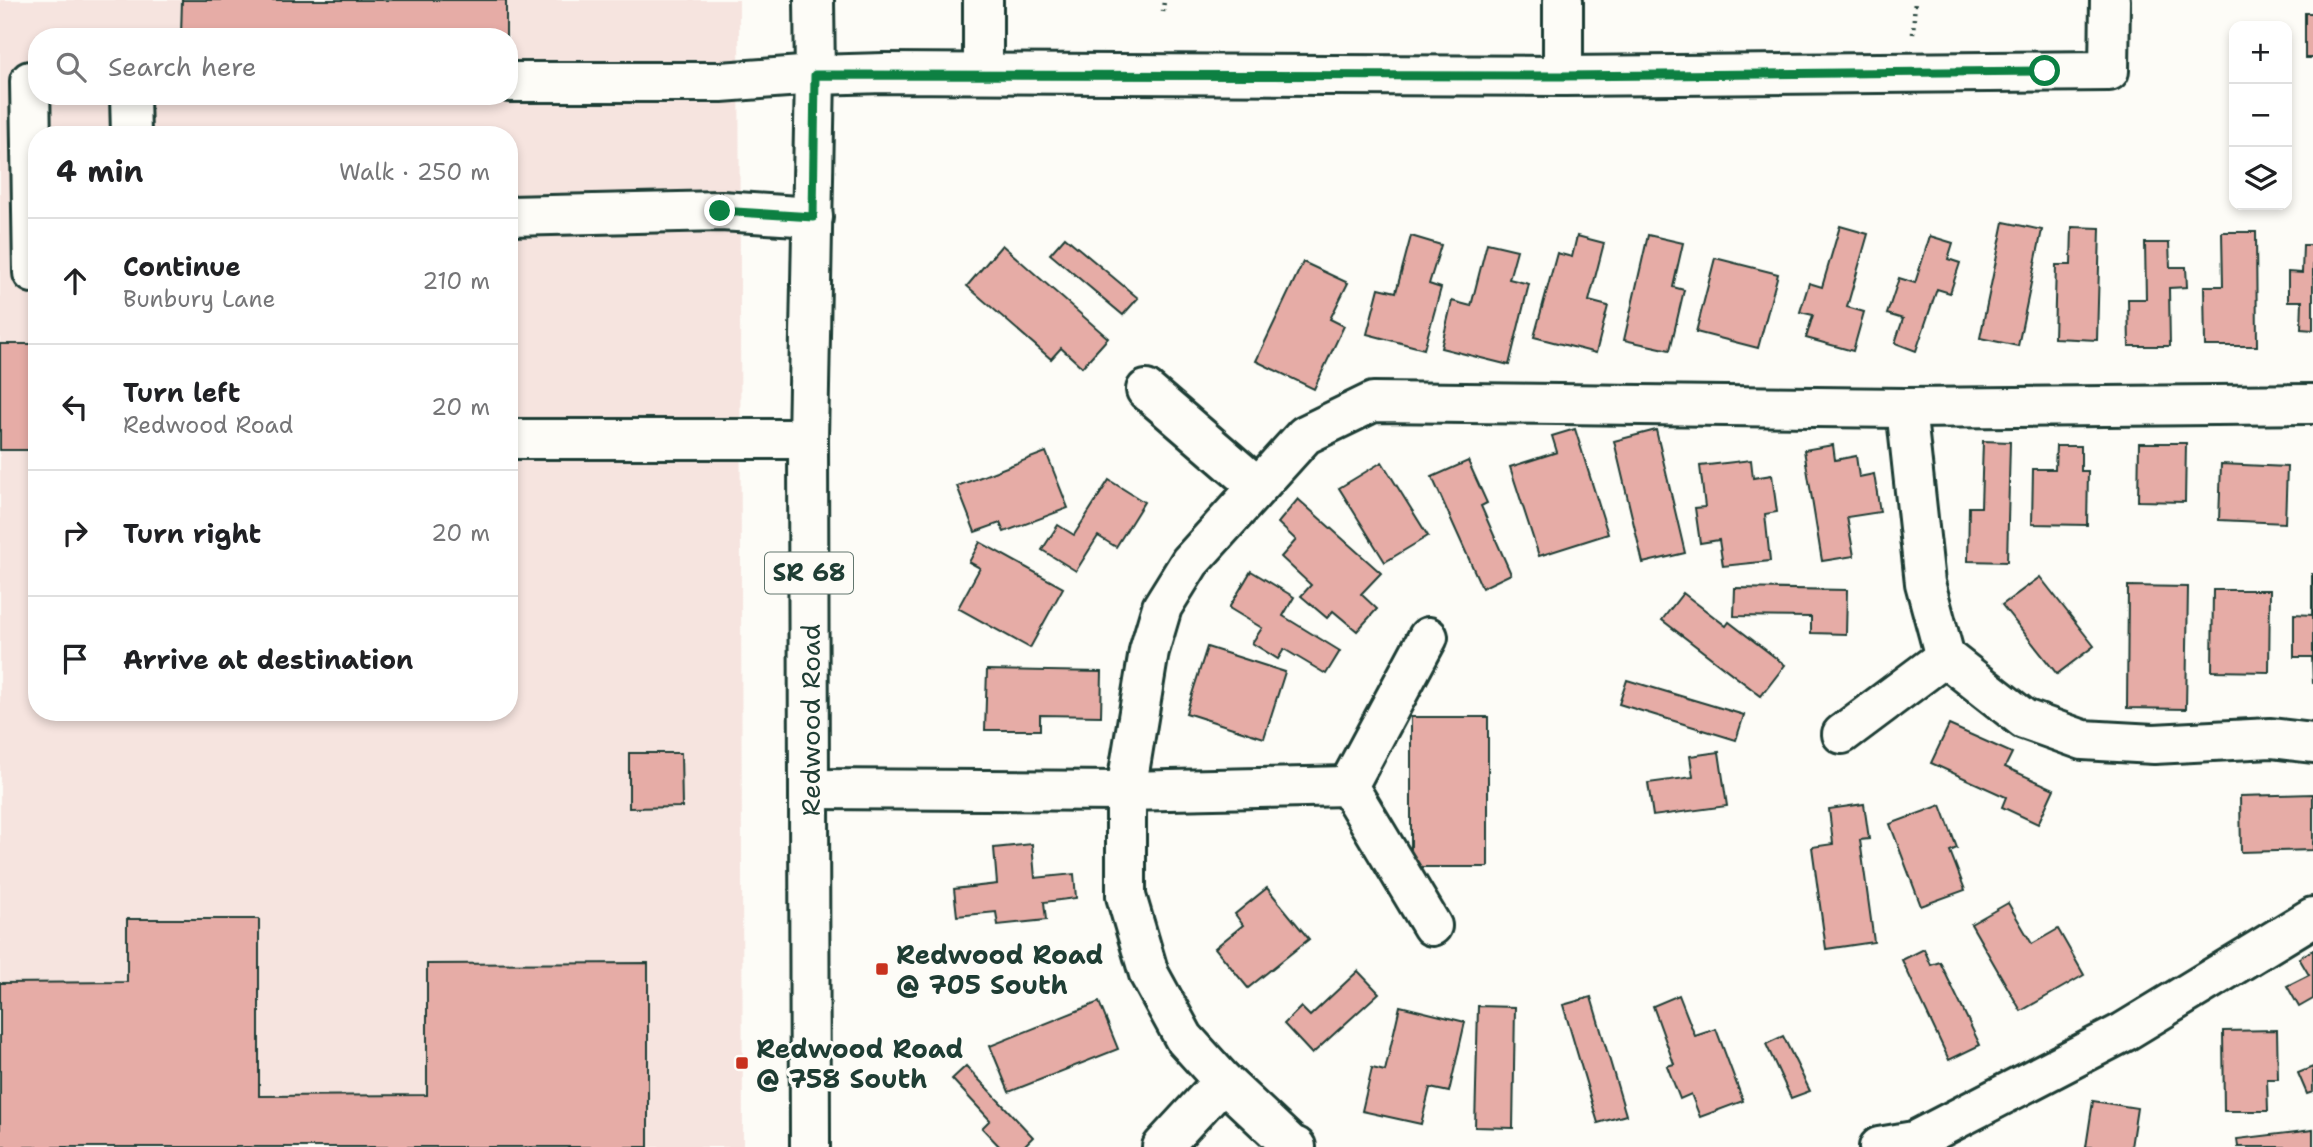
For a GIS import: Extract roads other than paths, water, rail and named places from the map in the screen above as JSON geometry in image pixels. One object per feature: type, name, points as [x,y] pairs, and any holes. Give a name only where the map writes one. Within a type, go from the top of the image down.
[{"type":"street","name":"Redwood Road","points":[[810,1147],[808,439],[814,0]]},
{"type":"street","points":[[983,0],[983,73]]},
{"type":"street","points":[[1563,0],[1563,76]]},
{"type":"street","points":[[518,82],[721,82],[815,75],[912,73],[1563,76],[2109,71],[2110,0]]},
{"type":"street","points":[[30,105],[31,126]]},
{"type":"street","points":[[130,105],[131,126]]},
{"type":"street","points":[[518,216],[720,211],[813,217]]},
{"type":"street","points":[[1146,390],[1257,486]]},
{"type":"street","points":[[1296,1147],[1223,1082],[1184,1038],[1149,974],[1126,896],[1126,791],[1149,651],[1162,607],[1189,562],[1305,435],[1373,402],[1906,408],[2313,404]]},
{"type":"street","points":[[1906,408],[1925,583],[1945,657],[2024,719],[2083,740],[2154,744],[2271,738],[2313,743]]},
{"type":"street","points":[[518,439],[808,439]]},
{"type":"street","points":[[1348,786],[1428,637]]},
{"type":"street","points":[[1842,734],[1945,657]]},
{"type":"street","points":[[810,789],[1126,791],[1348,786]]},
{"type":"street","points":[[1348,786],[1432,926]]},
{"type":"street","points":[[1879,1147],[1914,1141],[2124,1032],[2313,917]]},
{"type":"street","points":[[1163,1147],[1223,1082]]},
{"type":"place","name":"Redwood Road @ 705 South","points":[[882,969]]},
{"type":"place","name":"Redwood Road @ 758 South","points":[[742,1063]]}]
